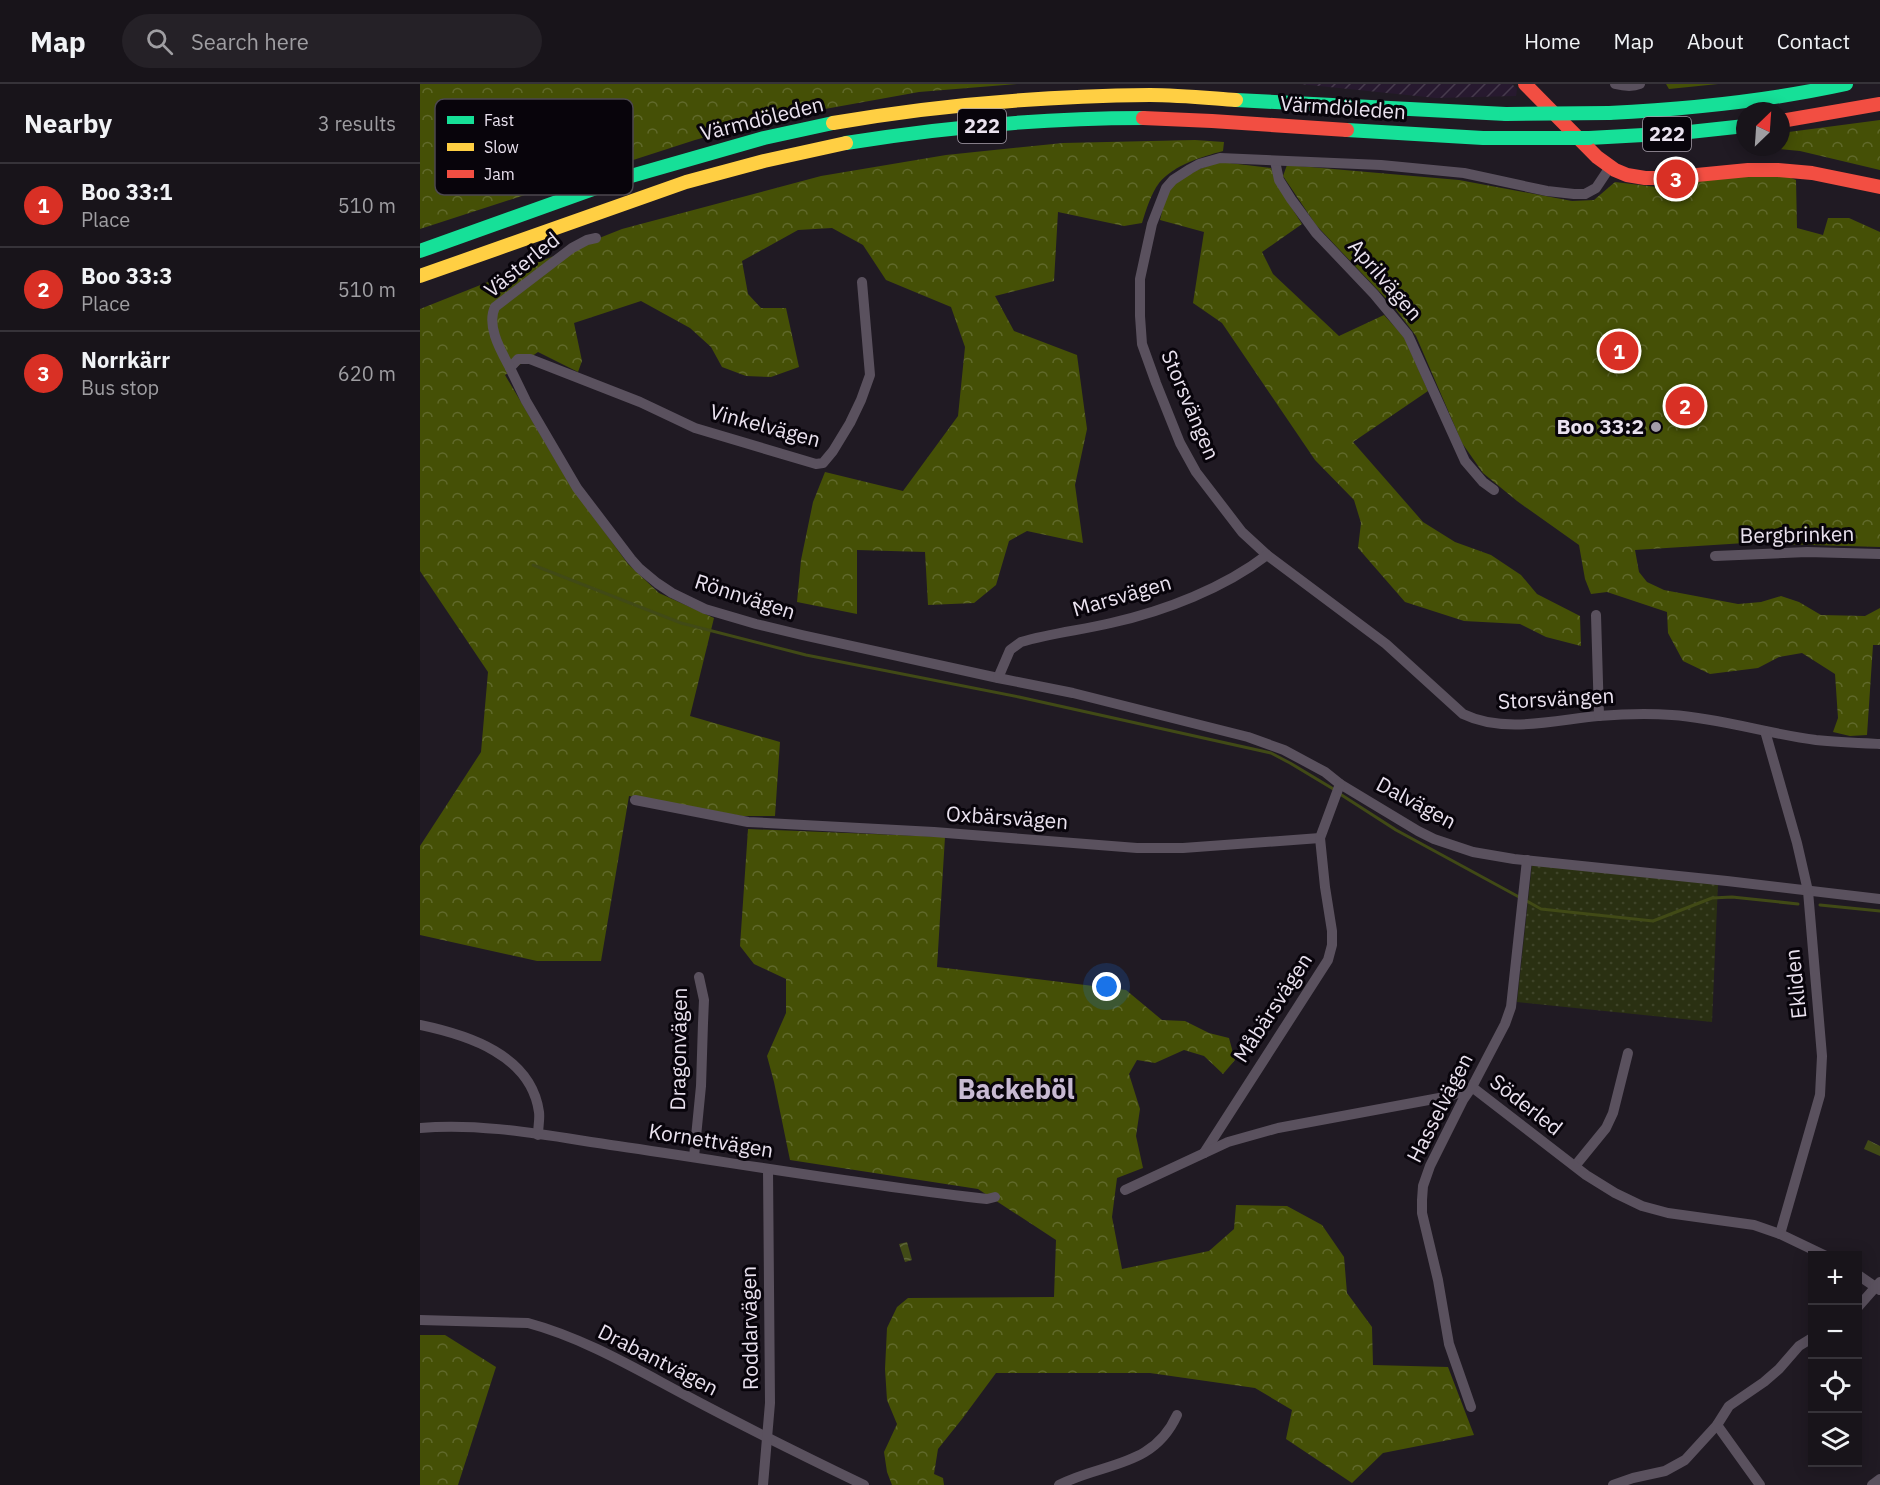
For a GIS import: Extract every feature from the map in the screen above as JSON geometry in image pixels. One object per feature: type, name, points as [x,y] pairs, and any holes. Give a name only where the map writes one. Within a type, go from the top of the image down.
[{"type":"main road","points":[[1525,84],[1589,150],[1610,167],[1628,175],[1653,178],[1748,170],[1791,170],[1880,187]]},
{"type":"main road","name":"Värmdöleden","points":[[633,175],[764,138],[834,123],[904,112],[1029,99],[1152,95],[1506,114],[1609,113],[1730,104],[1846,84]]},
{"type":"main road","points":[[1790,119],[1880,104]]},
{"type":"main road","name":"Värmdöleden","points":[[420,276],[610,207],[725,171],[849,143],[949,128],[1097,118],[1204,119],[1486,138],[1590,138],[1736,127]]},
{"type":"main road","name":"Värmdöleden","points":[[420,251],[576,195]]},
{"type":"street","points":[[1615,84],[1636,86],[1640,84]]},
{"type":"street","name":"Storsvängen","points":[[1610,167],[1596,188],[1585,194],[1547,191],[1464,173],[1381,165],[1220,158],[1190,169],[1169,184],[1162,194],[1152,224],[1140,279],[1139,298],[1142,344],[1180,443],[1196,472],[1242,532],[1267,555],[1386,644],[1469,717],[1485,722],[1518,724],[1599,716],[1672,715],[1815,740],[1880,744]]},
{"type":"street","name":"Aprilvägen","points":[[1275,161],[1279,180],[1316,233],[1374,294],[1408,335],[1465,461],[1483,482],[1494,490]]},
{"type":"street","name":"Västerled","points":[[510,368],[500,349],[492,323],[491,318],[495,307],[572,248],[586,240],[596,238]]},
{"type":"street","name":"Vinkelvägen","points":[[510,368],[518,359],[530,359],[640,402],[695,428],[816,464],[823,463],[850,423],[870,375],[862,282]]},
{"type":"street","name":"Rönnvägen","points":[[510,368],[532,412],[584,498],[639,568],[672,593],[705,609],[756,624],[1024,684]]},
{"type":"street","name":"Bergbrinken","points":[[1715,556],[1807,552],[1880,554]]},
{"type":"street","name":"Marsvägen","points":[[998,678],[1010,650],[1021,642],[1155,611],[1240,574],[1267,555]]},
{"type":"street","points":[[1596,615],[1599,716]]},
{"type":"street","name":"Dalvägen","points":[[1024,684],[1073,693],[1248,737],[1284,750],[1325,772],[1418,831],[1473,852],[1880,899]]},
{"type":"street","name":"Ekliden","points":[[1765,731],[1797,843],[1808,891],[1820,1023],[1822,1083],[1812,1126],[1780,1234]]},
{"type":"street","points":[[1320,838],[1341,784]]},
{"type":"street","name":"Oxbärsvägen","points":[[635,800],[748,822],[934,832],[1137,848],[1183,848],[1320,838]]},
{"type":"street","name":"Måbärsvägen","points":[[1204,1153],[1328,960],[1332,945],[1332,931],[1320,838]]},
{"type":"street","name":"Hasselvägen","points":[[1471,1407],[1449,1344],[1438,1280],[1422,1213],[1423,1186],[1430,1166],[1505,1024],[1511,1007],[1527,860]]},
{"type":"street","name":"Dragonvägen","points":[[694,1157],[701,1086],[704,1000],[699,977]]},
{"type":"street","points":[[420,1024],[477,1041],[512,1064],[529,1085],[535,1098],[539,1113],[538,1135]]},
{"type":"street","points":[[1575,1166],[1606,1128],[1613,1113],[1628,1053]]},
{"type":"street","name":"Söderled","points":[[1125,1190],[1228,1142],[1278,1128],[1450,1096],[1472,1087],[1609,1190],[1652,1209],[1754,1225],[1780,1234],[1816,1251]]},
{"type":"street","name":"Kornettvägen","points":[[420,1128],[475,1128],[538,1135],[958,1196],[987,1199],[995,1197]]},
{"type":"street","name":"Roddarvägen","points":[[763,1485],[770,1403],[768,1170]]},
{"type":"street","points":[[1859,1305],[1879,1287],[1862,1278]]},
{"type":"street","name":"Drabantvägen","points":[[420,1320],[528,1323],[544,1327],[618,1360],[768,1439],[864,1485]]},
{"type":"street","points":[[1613,1485],[1633,1478],[1665,1472],[1675,1467],[1696,1451],[1729,1406],[1764,1382],[1799,1346],[1808,1340]]},
{"type":"street","points":[[1059,1485],[1082,1475],[1134,1460],[1145,1454],[1162,1438],[1177,1415]]},
{"type":"street","points":[[1717,1425],[1760,1485]]},
{"type":"street","points":[[1872,1485],[1880,1479]]},
{"type":"shaded area","points":[[1300,84],[1512,84],[1517,89],[1516,96],[1436,98]]},
{"type":"shaded area","points":[[1532,864],[1718,884],[1712,1022],[1517,1002]]},
{"type":"green space","points":[[420,84],[1017,84],[919,92],[775,118],[633,160],[633,99],[435,99],[435,195],[525,195],[420,229]]},
{"type":"green space","points":[[1666,84],[1718,84],[1669,89]]},
{"type":"green space","points":[[1880,120],[1880,170],[1790,150],[1790,132]]},
{"type":"green space","points":[[1195,140],[1224,142],[1223,151],[1188,162],[1165,177],[1154,192],[1142,223],[1124,226],[1058,212],[1054,281],[995,296],[1014,331],[1077,355],[1087,429],[1075,485],[1083,543],[1027,531],[1009,541],[996,585],[974,603],[928,605],[925,552],[857,550],[857,614],[797,602],[801,560],[813,502],[825,472],[903,491],[958,416],[965,347],[951,307],[886,280],[863,245],[832,228],[798,230],[742,261],[748,294],[761,308],[786,308],[799,367],[771,377],[746,376],[722,367],[711,347],[690,328],[641,301],[574,323],[582,361],[578,372],[538,352],[505,375],[570,485],[628,564],[659,593],[714,618],[690,716],[780,742],[775,816],[742,816],[629,796],[601,961],[537,961],[420,935],[420,846],[481,752],[488,672],[420,571],[420,309],[622,229],[821,176],[946,155],[1063,143]]},
{"type":"green space","points":[[1221,162],[1271,168],[1279,188],[1302,224],[1262,252],[1273,274],[1339,336],[1384,315],[1404,337],[1428,391],[1353,442],[1423,522],[1455,542],[1491,555],[1521,575],[1537,594],[1580,616],[1581,646],[1546,637],[1520,624],[1464,621],[1405,602],[1358,548],[1361,523],[1354,500],[1315,460],[1222,323],[1193,303],[1204,232],[1160,220],[1166,197],[1176,183],[1205,167]]},
{"type":"green space","points":[[1287,165],[1459,180],[1572,201],[1594,200],[1615,182],[1657,187],[1703,181],[1712,177],[1786,176],[1796,180],[1797,228],[1823,235],[1828,218],[1849,218],[1880,232],[1880,547],[1745,543],[1635,550],[1639,572],[1647,582],[1664,590],[1738,604],[1761,602],[1781,596],[1799,602],[1821,615],[1865,616],[1880,608],[1880,645],[1873,645],[1867,735],[1850,736],[1833,732],[1838,718],[1835,674],[1802,653],[1779,657],[1758,668],[1710,674],[1683,661],[1668,633],[1667,612],[1607,592],[1591,594],[1585,579],[1579,545],[1517,501],[1483,473],[1462,443],[1416,336],[1394,307],[1316,225],[1283,176]]},
{"type":"green space","points":[[748,829],[945,837],[937,967],[1126,990],[1162,1020],[1185,1021],[1209,1033],[1229,1038],[1235,1060],[1223,1074],[1204,1056],[1184,1050],[1155,1063],[1137,1060],[1129,1074],[1140,1109],[1136,1136],[1143,1168],[1117,1178],[1112,1217],[1122,1269],[1209,1251],[1234,1229],[1236,1205],[1287,1206],[1322,1225],[1344,1257],[1347,1293],[1372,1327],[1373,1365],[1448,1367],[1474,1435],[1383,1453],[1352,1483],[1286,1439],[1292,1410],[1255,1388],[1150,1373],[996,1373],[938,1449],[934,1474],[943,1478],[944,1485],[892,1485],[884,1452],[897,1424],[887,1400],[885,1369],[887,1328],[897,1307],[908,1298],[1054,1297],[1056,1240],[978,1189],[790,1160],[767,1056],[786,1013],[786,979],[754,964],[740,946]]},
{"type":"green space","points":[[420,1335],[445,1335],[496,1367],[458,1485],[420,1485]]},
{"type":"water","points":[[1868,1140],[1880,1146],[1880,1156],[1864,1149]]},
{"type":"water","points":[[907,1242],[912,1260],[905,1262],[899,1244]]},
{"type":"waterway","points":[[533,565],[681,623],[806,655],[1019,697],[1271,753],[1335,790]]},
{"type":"waterway","points":[[1340,794],[1396,830],[1519,897]]},
{"type":"waterway","points":[[1525,900],[1541,909],[1653,921],[1712,898],[1732,897],[1798,904]]},
{"type":"waterway","points":[[1820,905],[1880,911]]},
{"type":"traffic: fast","points":[[1609,113],[1728,103],[1846,84]]},
{"type":"traffic: fast","points":[[1236,100],[1506,114]]},
{"type":"traffic: fast","points":[[1506,114],[1609,113]]},
{"type":"traffic: fast","points":[[846,143],[994,124],[1143,118]]},
{"type":"traffic: fast","points":[[633,175],[764,138],[833,123]]},
{"type":"traffic: fast","points":[[1589,138],[1680,133],[1736,127]]},
{"type":"traffic: fast","points":[[1347,130],[1483,138],[1565,138]]},
{"type":"traffic: fast","points":[[1565,138],[1589,138]]},
{"type":"traffic: fast","points":[[420,251],[576,195]]},
{"type":"traffic: slow","points":[[833,123],[951,106],[1070,97],[1161,95],[1236,100]]},
{"type":"traffic: slow","points":[[420,276],[686,182],[764,161],[846,143]]},
{"type":"traffic: jam","points":[[1525,84],[1597,157],[1615,170],[1627,175],[1666,178],[1748,170],[1778,170],[1812,173],[1880,187]]},
{"type":"traffic: jam","points":[[1790,119],[1880,104]]},
{"type":"traffic: jam","points":[[1143,118],[1347,130]]},
{"type":"place","name":"Norrkärr","points":[[1676,179]]},
{"type":"place","name":"Boo 33:1","points":[[1619,351]]},
{"type":"place","name":"Boo 33:3","points":[[1685,406]]},
{"type":"place","name":"Boo 33:2","points":[[1656,427]]},
{"type":"district","name":"Backeböl","points":[[1016,1090]]}]
